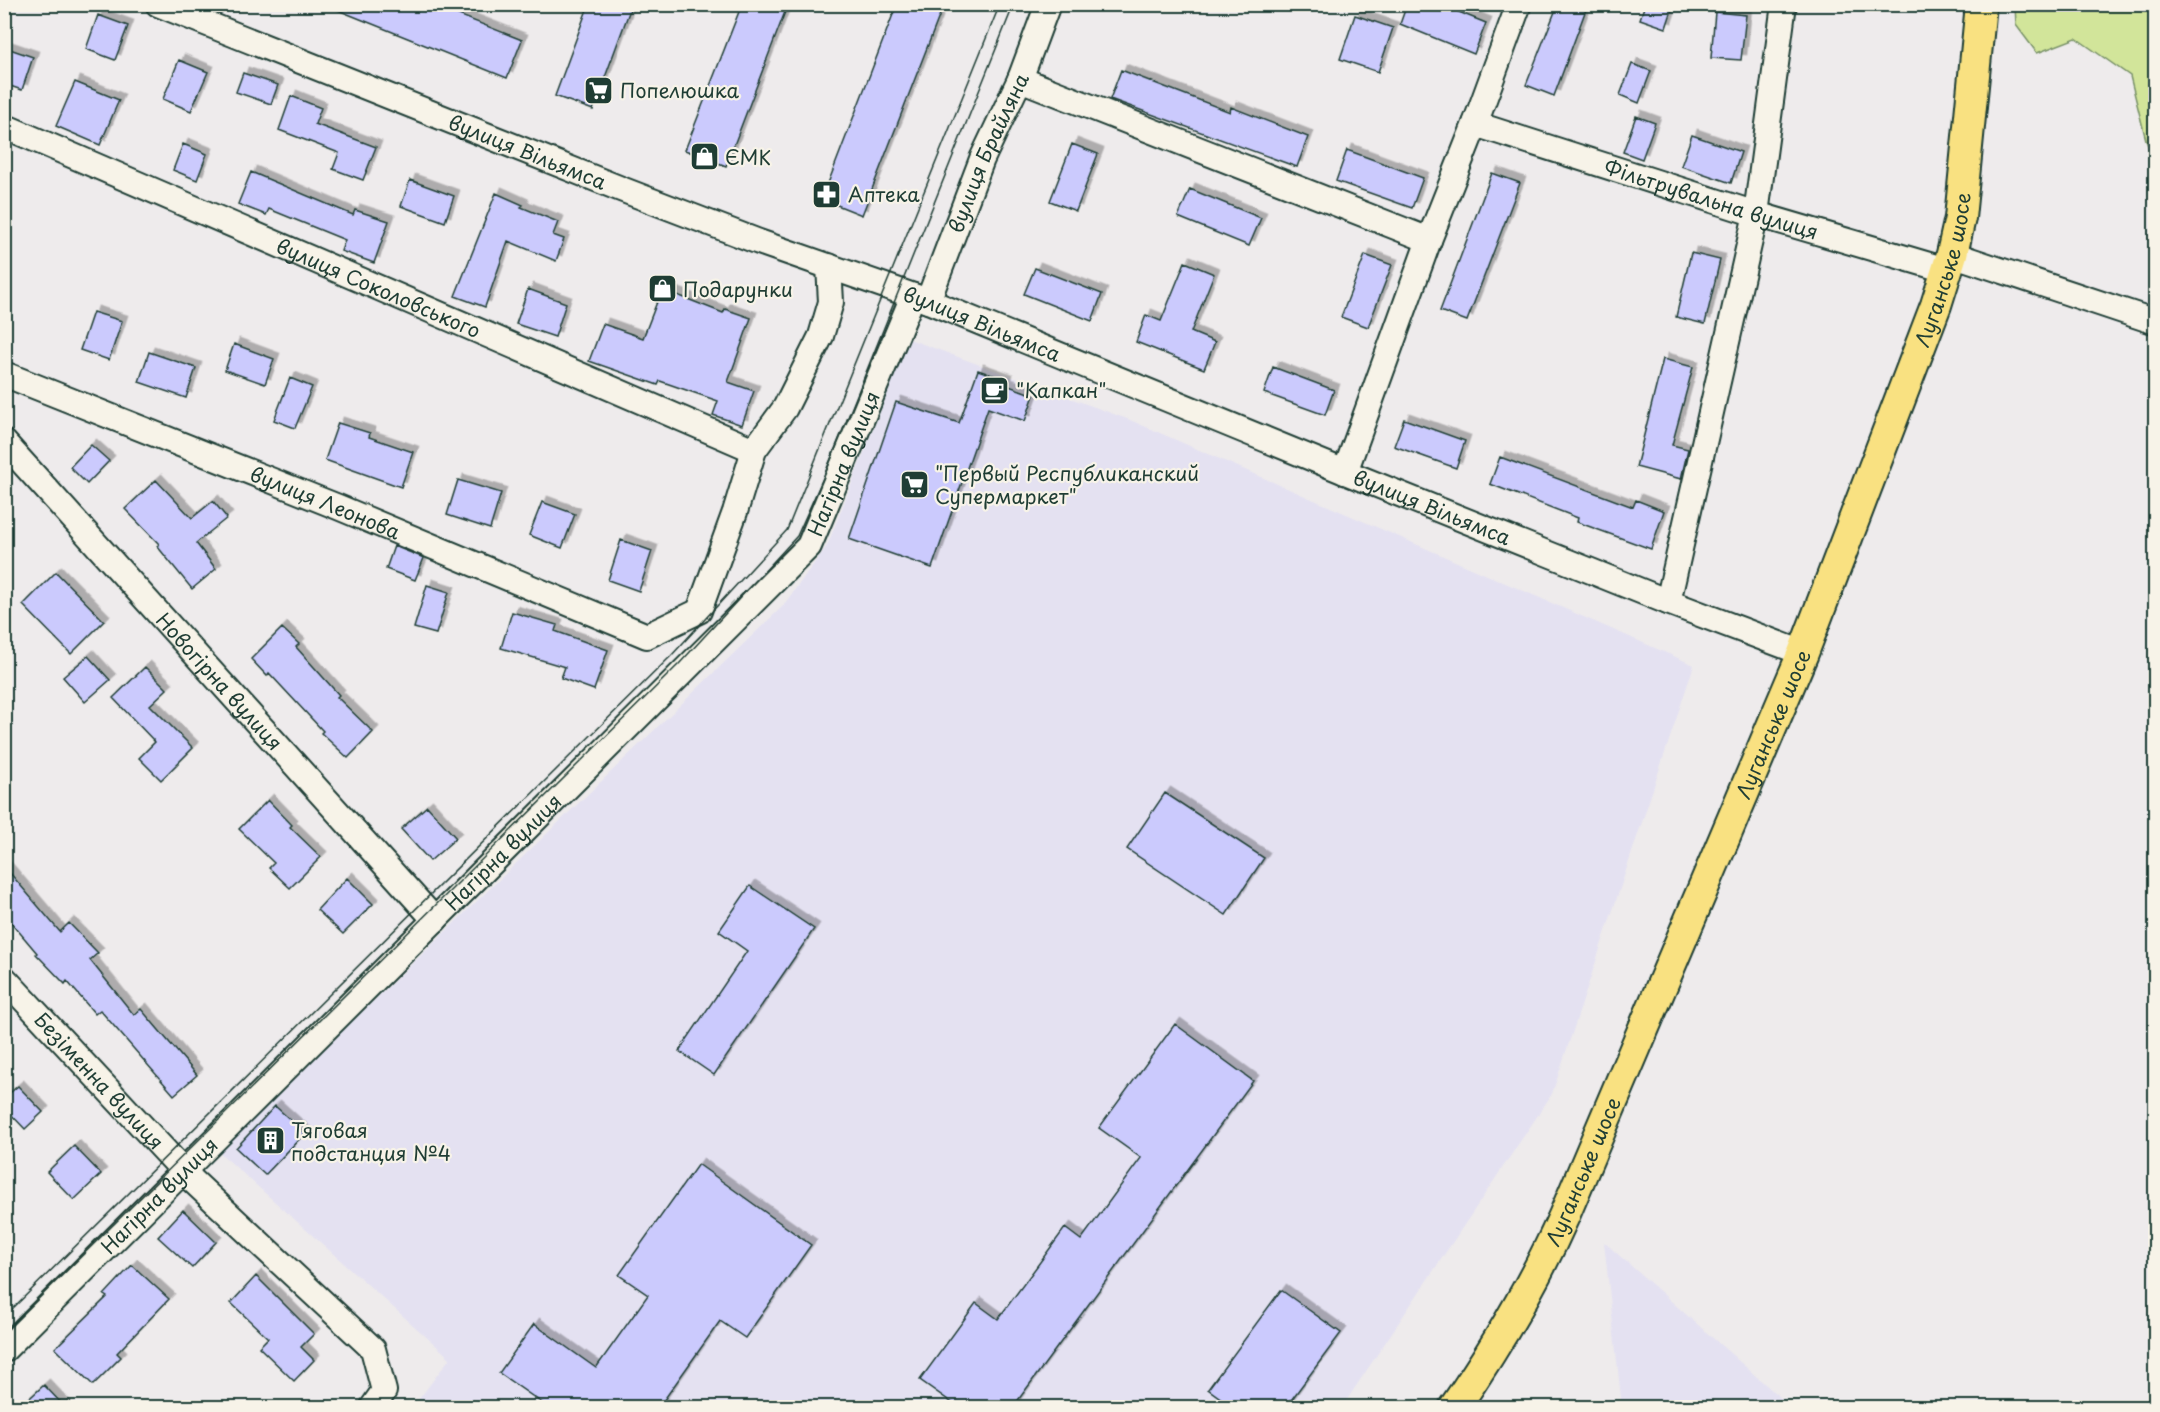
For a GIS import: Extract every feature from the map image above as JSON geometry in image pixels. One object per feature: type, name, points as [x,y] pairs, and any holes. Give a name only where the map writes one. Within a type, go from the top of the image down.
[{"type":"main road","name":"Луганське шосе","points":[[1454,1407],[1508,1325],[1546,1257],[1803,653],[1932,315],[1960,218],[1981,4]]},
{"type":"street","name":"вулиця Вільямса","points":[[158,4],[514,147],[759,242],[920,299],[1668,602],[1803,653]]},
{"type":"street","name":"вулиця Брайляна","points":[[920,299],[1020,79],[1048,4]]},
{"type":"street","points":[[1345,472],[1429,240],[1519,4]]},
{"type":"street","points":[[1668,602],[1756,214],[1784,4]]},
{"type":"street","points":[[1020,79],[1429,240]]},
{"type":"street","name":"Фільтрувальна вулиця","points":[[1475,124],[1756,214],[1949,262],[2156,322]]},
{"type":"street","name":"вулиця Соколовського","points":[[4,126],[754,450]]},
{"type":"street","points":[[754,450],[785,408],[821,336],[831,302],[829,266]]},
{"type":"street","name":"Нагірна вулиця","points":[[4,1350],[188,1176],[435,920],[809,546],[920,299]]},
{"type":"street","name":"вулиця Леонова","points":[[4,374],[338,507],[647,636],[699,611],[735,512],[754,450]]},
{"type":"street","name":"Новогірна вулиця","points":[[4,442],[435,920]]},
{"type":"street","name":"Безіменна вулиця","points":[[4,978],[188,1176]]},
{"type":"street","name":"Нагірна вулиця","points":[[188,1176],[374,1349],[384,1391],[372,1407]]},
{"type":"shaded area","points":[[909,339],[1130,420],[1694,665],[1552,1094],[1342,1407],[413,1407],[450,1358],[218,1151],[782,607],[827,546]]},
{"type":"shaded area","points":[[1604,1242],[1791,1407],[1622,1407]]},
{"type":"green space","points":[[2015,5],[2155,5],[2155,165],[2146,140],[2130,76],[2076,38],[2037,53],[2016,25]]},
{"type":"building","points":[[323,4],[431,4],[522,40],[507,78]]},
{"type":"building","points":[[589,4],[632,4],[593,110],[555,96]]},
{"type":"building","points":[[742,4],[788,4],[726,166],[685,150]]},
{"type":"building","points":[[897,4],[944,4],[862,215],[822,199]]},
{"type":"building","points":[[1407,4],[1439,4],[1486,23],[1474,54],[1400,24]]},
{"type":"building","points":[[1558,4],[1588,4],[1554,96],[1526,85]]},
{"type":"building","points":[[1645,4],[1674,4],[1666,28],[1640,19]]},
{"type":"building","points":[[1715,12],[1746,15],[1741,60],[1711,58]]},
{"type":"building","points":[[98,15],[128,26],[115,60],[86,49]]},
{"type":"building","points":[[1355,15],[1393,28],[1378,72],[1340,59]]},
{"type":"building","points":[[4,47],[33,57],[22,90],[4,84]]},
{"type":"building","points":[[179,60],[208,72],[191,111],[163,99]]},
{"type":"building","points":[[1632,64],[1651,71],[1639,103],[1620,95]]},
{"type":"building","points":[[1121,70],[1230,112],[1231,107],[1308,137],[1297,167],[1110,99]]},
{"type":"building","points":[[243,73],[278,85],[271,104],[236,92]]},
{"type":"building","points":[[75,82],[119,100],[100,145],[56,126]]},
{"type":"building","points":[[291,96],[321,108],[315,124],[376,147],[363,180],[333,169],[339,153],[279,130]]},
{"type":"building","points":[[1636,116],[1655,123],[1642,159],[1623,152]]},
{"type":"building","points":[[1692,135],[1741,152],[1731,183],[1681,166]]},
{"type":"building","points":[[183,144],[207,154],[197,180],[173,170]]},
{"type":"building","points":[[1072,144],[1098,154],[1076,211],[1050,201]]},
{"type":"building","points":[[1347,150],[1423,178],[1412,208],[1336,181]]},
{"type":"building","points":[[251,172],[353,215],[355,210],[389,221],[374,263],[341,251],[345,240],[269,209],[266,215],[238,204]]},
{"type":"building","points":[[1492,173],[1520,183],[1467,321],[1440,311]]},
{"type":"building","points":[[410,180],[454,196],[445,222],[401,206]]},
{"type":"building","points":[[1190,189],[1261,218],[1249,246],[1178,217]]},
{"type":"building","points":[[496,193],[523,205],[521,207],[558,222],[553,235],[564,239],[556,261],[508,241],[485,307],[455,296]]},
{"type":"building","points":[[1691,253],[1720,260],[1705,324],[1676,317]]},
{"type":"building","points":[[1365,255],[1392,265],[1368,327],[1341,317]]},
{"type":"building","points":[[1185,262],[1214,274],[1191,332],[1215,342],[1204,369],[1136,342],[1146,315],[1161,321]]},
{"type":"building","points":[[1035,268],[1102,294],[1092,321],[1024,294]]},
{"type":"building","points":[[528,289],[566,303],[555,337],[516,324]]},
{"type":"building","points":[[662,289],[723,313],[725,309],[751,318],[728,382],[754,391],[742,425],[713,415],[718,401],[660,381],[658,385],[589,361],[603,324],[643,338]]},
{"type":"building","points":[[93,312],[122,321],[109,360],[80,350]]},
{"type":"building","points":[[234,344],[274,359],[265,384],[225,370]]},
{"type":"building","points":[[149,352],[196,368],[186,398],[139,382]]},
{"type":"building","points":[[1663,359],[1693,367],[1672,445],[1688,449],[1681,479],[1636,467]]},
{"type":"building","points":[[1273,367],[1334,390],[1325,415],[1264,393]]},
{"type":"building","name":"\"Первый Республиканский Супермаркет\"","points":[[978,370],[1007,380],[1006,385],[1034,395],[1025,421],[988,408],[932,568],[849,539],[896,402],[959,423]]},
{"type":"building","points":[[290,378],[312,387],[295,428],[274,420]]},
{"type":"building","points":[[1404,419],[1465,441],[1456,468],[1394,446]]},
{"type":"building","points":[[338,423],[370,433],[369,437],[413,452],[401,487],[325,460]]},
{"type":"building","points":[[91,445],[109,461],[87,484],[70,467]]},
{"type":"building","points":[[1500,457],[1633,507],[1636,500],[1664,511],[1651,549],[1577,522],[1578,518],[1490,484]]},
{"type":"building","points":[[156,480],[192,518],[213,501],[227,518],[196,543],[216,569],[192,589],[157,546],[159,544],[125,509]]},
{"type":"building","points":[[458,480],[501,493],[490,529],[447,515]]},
{"type":"building","points":[[542,502],[575,514],[562,548],[529,535]]},
{"type":"building","points":[[621,540],[652,551],[639,591],[608,580]]},
{"type":"building","points":[[394,546],[424,558],[415,580],[386,569]]},
{"type":"building","points":[[56,572],[104,621],[71,654],[23,605]]},
{"type":"building","points":[[427,585],[449,592],[436,634],[414,628]]},
{"type":"building","points":[[512,612],[557,625],[555,631],[608,650],[594,690],[561,678],[565,667],[501,648]]},
{"type":"building","points":[[282,628],[299,644],[296,647],[339,695],[337,697],[373,732],[348,758],[321,733],[323,731],[269,673],[267,676],[251,659]]},
{"type":"building","points":[[88,656],[110,680],[85,702],[63,677]]},
{"type":"building","points":[[145,667],[167,689],[150,705],[193,748],[161,780],[139,758],[155,742],[113,698]]},
{"type":"building","points":[[1165,793],[1264,858],[1226,915],[1127,849]]},
{"type":"building","points":[[268,800],[292,825],[290,827],[321,857],[290,888],[269,868],[274,863],[239,829]]},
{"type":"building","points":[[427,806],[456,838],[430,861],[401,829]]},
{"type":"building","points":[[4,866],[60,932],[69,923],[98,953],[90,960],[134,1015],[141,1009],[197,1075],[174,1095],[100,1010],[95,1014],[67,981],[65,984],[36,954],[4,914]]},
{"type":"building","points":[[347,878],[373,904],[343,934],[317,910]]},
{"type":"building","points":[[750,886],[814,929],[714,1075],[679,1051],[747,951],[719,931]]},
{"type":"building","points":[[1175,1024],[1253,1081],[1013,1407],[958,1407],[920,1380],[976,1303],[998,1319],[1065,1228],[1081,1240],[1141,1158],[1099,1128]]},
{"type":"building","points":[[18,1086],[43,1112],[25,1129],[4,1107],[4,1098]]},
{"type":"building","name":"Тяговая подстанция №4","points":[[275,1106],[305,1133],[265,1175],[236,1148]]},
{"type":"building","points":[[74,1146],[101,1174],[74,1200],[47,1172]]},
{"type":"building","points":[[698,1164],[811,1245],[745,1338],[720,1321],[659,1407],[548,1407],[499,1373],[534,1324],[596,1368],[648,1295],[619,1275]]},
{"type":"building","points":[[183,1210],[216,1242],[192,1268],[158,1237]]},
{"type":"building","points":[[132,1265],[169,1299],[117,1353],[121,1357],[93,1385],[55,1348],[107,1297],[104,1295]]},
{"type":"building","points":[[256,1276],[314,1334],[301,1347],[314,1360],[294,1381],[259,1347],[268,1338],[231,1303]]},
{"type":"building","points":[[1281,1290],[1341,1333],[1286,1407],[1233,1407],[1208,1389]]},
{"type":"building","points":[[44,1385],[65,1407],[20,1407]]},
{"type":"tram line","points":[[4,1317],[671,656],[787,530],[1000,4]]},
{"type":"tram line","points":[[4,1333],[679,664],[797,536],[828,467],[1014,4]]},
{"type":"place","name":"Попелюшка","points":[[599,90]]},
{"type":"place","name":"ЄМК","points":[[704,157]]},
{"type":"place","name":"Аптека","points":[[827,194]]},
{"type":"place","name":"Подарунки","points":[[662,289]]},
{"type":"place","name":"\"Капкан\"","points":[[995,390]]},
{"type":"place","name":"\"Первый Республиканский Супермаркет\"","points":[[914,485]]},
{"type":"place","name":"Тяговая подстанция №4","points":[[270,1141]]}]
